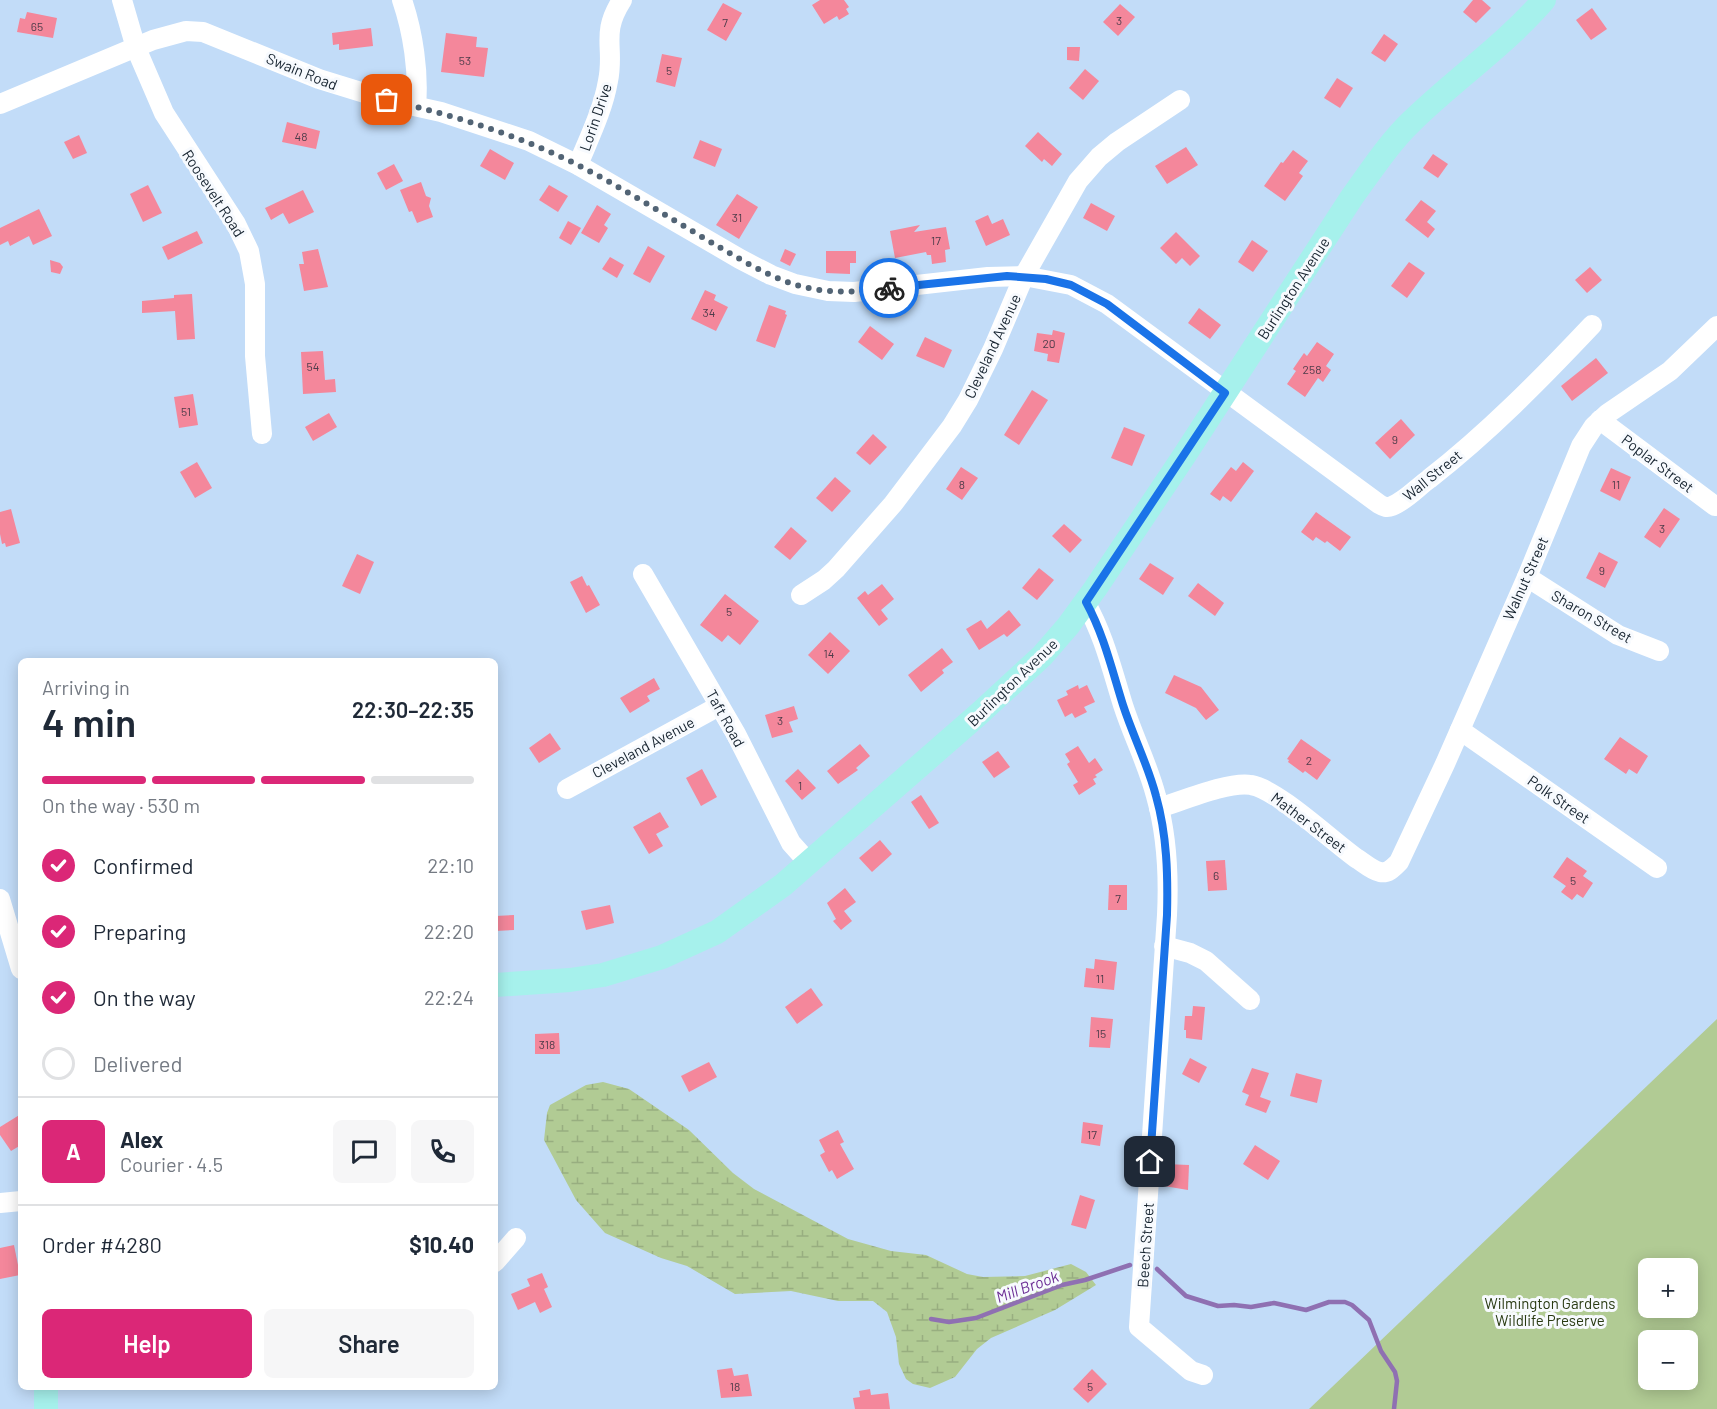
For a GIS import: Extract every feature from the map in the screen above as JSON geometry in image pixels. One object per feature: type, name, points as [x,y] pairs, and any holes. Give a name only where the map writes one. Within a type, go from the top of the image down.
[{"type":"main road","name":"Burlington Avenue","points":[[498,985],[562,981],[603,975],[662,957],[717,932],[776,891],[1042,656],[1086,602],[1352,196],[1393,142],[1410,122],[1513,33],[1544,0]]},
{"type":"main road","points":[[46,1390],[46,1409]]},
{"type":"street","name":"Roosevelt Road","points":[[122,0],[135,48],[164,113],[236,224],[249,251],[255,284],[255,356],[262,434]]},
{"type":"street","points":[[402,0],[411,38],[417,82],[416,106]]},
{"type":"street","name":"Lorin Drive","points":[[578,165],[606,92],[610,70],[609,27],[622,0]]},
{"type":"street","name":"Swain Road","points":[[0,104],[176,33],[203,32],[319,79],[497,129],[529,141],[578,165],[740,259],[779,278],[803,286],[828,291],[854,292],[988,277],[1024,276],[1071,285],[1099,299],[1225,393]]},
{"type":"street","name":"Cleveland Avenue","points":[[801,595],[836,569],[942,441],[968,400],[993,350],[1024,276],[1066,199],[1085,172],[1117,142],[1180,100]]},
{"type":"street","name":"Wall Street","points":[[1225,393],[1379,504],[1390,507],[1446,465],[1498,420],[1592,325]]},
{"type":"street","name":"Walnut Street","points":[[1386,872],[1399,862],[1460,730],[1581,446],[1600,420],[1614,408],[1670,371],[1717,326]]},
{"type":"street","name":"Poplar Street","points":[[1600,420],[1715,506]]},
{"type":"street","name":"Taft Road","points":[[643,574],[719,706],[791,843],[808,862]]},
{"type":"street","name":"Sharon Street","points":[[1527,577],[1618,635],[1659,651]]},
{"type":"street","name":"Beech Street","points":[[1086,602],[1102,634],[1123,705],[1151,780],[1159,808],[1168,881],[1139,1327],[1191,1371],[1203,1375]]},
{"type":"street","name":"Cleveland Avenue","points":[[567,789],[719,706]]},
{"type":"street","name":"Polk Street","points":[[1460,730],[1657,868]]},
{"type":"street","name":"Mather Street","points":[[1159,808],[1232,786],[1254,785],[1278,798],[1363,863],[1380,872],[1386,872]]},
{"type":"street","points":[[0,899],[18,959]]},
{"type":"street","points":[[1164,946],[1190,953],[1206,961],[1250,1000]]},
{"type":"street","points":[[0,1203],[18,1201]]},
{"type":"street","points":[[498,1259],[516,1238]]},
{"type":"green space","name":"Wilmington Gardens Wildlife Preserve","points":[[1717,1019],[1717,1409],[1309,1409]]},
{"type":"green space","points":[[603,1082],[629,1089],[689,1130],[733,1173],[754,1189],[848,1239],[891,1251],[926,1255],[967,1274],[983,1277],[1025,1276],[1071,1264],[1086,1272],[1096,1285],[1055,1310],[991,1338],[977,1349],[955,1377],[930,1388],[913,1384],[906,1379],[899,1364],[896,1337],[887,1312],[873,1301],[838,1301],[791,1291],[735,1294],[687,1266],[661,1258],[605,1233],[576,1200],[544,1140],[550,1105],[586,1085]]},
{"type":"building","points":[[820,0],[844,0],[849,7],[846,9],[849,14],[839,20],[837,16],[824,24],[812,5]]},
{"type":"building","points":[[1473,0],[1482,0],[1491,8],[1476,23],[1463,12]]},
{"type":"building","points":[[723,3],[742,13],[726,41],[707,30]]},
{"type":"building","points":[[1120,4],[1135,17],[1118,36],[1103,22]]},
{"type":"building","points":[[1592,8],[1607,29],[1591,40],[1576,20]]},
{"type":"building","points":[[27,12],[57,18],[53,38],[17,32],[20,18],[25,19]]},
{"type":"building","points":[[371,28],[373,46],[339,50],[339,44],[333,45],[332,33]]},
{"type":"building","points":[[446,33],[477,37],[476,47],[488,48],[484,77],[441,72]]},
{"type":"building","points":[[1384,34],[1398,44],[1385,62],[1371,53]]},
{"type":"building","points":[[1067,47],[1080,47],[1079,61],[1067,60]]},
{"type":"building","points":[[662,54],[682,58],[675,87],[656,82]]},
{"type":"building","points":[[1085,69],[1099,81],[1083,100],[1069,88]]},
{"type":"building","points":[[1337,78],[1353,88],[1340,108],[1324,98]]},
{"type":"building","points":[[287,122],[320,131],[316,149],[282,142]]},
{"type":"building","points":[[1038,132],[1062,154],[1052,166],[1044,159],[1042,162],[1025,146]]},
{"type":"building","points":[[79,135],[87,153],[73,159],[64,142]]},
{"type":"building","points":[[700,140],[722,149],[715,167],[693,158]]},
{"type":"building","points":[[1186,147],[1198,165],[1167,184],[1155,166]]},
{"type":"building","points":[[490,149],[514,163],[505,180],[480,166]]},
{"type":"building","points":[[1293,150],[1308,161],[1299,173],[1303,176],[1285,201],[1264,186],[1281,162],[1283,163]]},
{"type":"building","points":[[1433,154],[1448,164],[1438,178],[1423,168]]},
{"type":"building","points":[[394,164],[403,181],[386,190],[377,173]]},
{"type":"building","points":[[421,182],[426,196],[431,198],[429,206],[433,217],[417,223],[412,211],[409,212],[400,190]]},
{"type":"building","points":[[148,185],[162,213],[143,222],[130,194]]},
{"type":"building","points":[[549,185],[568,196],[558,212],[539,200]]},
{"type":"building","points":[[303,190],[314,212],[289,224],[283,213],[271,220],[265,208]]},
{"type":"building","points":[[737,194],[758,207],[739,239],[716,225]]},
{"type":"building","points":[[1421,200],[1436,211],[1427,222],[1435,229],[1428,238],[1405,220]]},
{"type":"building","points":[[1091,203],[1115,216],[1107,231],[1083,218]]},
{"type":"building","points":[[597,205],[611,214],[604,225],[608,228],[599,243],[581,233]]},
{"type":"building","points":[[39,209],[52,236],[33,245],[29,236],[10,246],[8,241],[0,245],[0,228]]},
{"type":"building","points":[[988,215],[992,224],[1003,219],[1010,235],[986,246],[975,221]]},
{"type":"building","points":[[568,221],[581,228],[571,245],[559,238]]},
{"type":"building","points":[[920,225],[914,232],[946,227],[950,249],[945,250],[946,262],[932,264],[931,255],[927,255],[926,252],[895,258],[890,231]]},
{"type":"building","points":[[197,231],[203,243],[168,260],[162,247]]},
{"type":"building","points":[[1176,232],[1200,256],[1190,266],[1182,258],[1176,264],[1160,248]]},
{"type":"building","points":[[1252,240],[1268,251],[1253,272],[1238,262]]},
{"type":"building","points":[[648,246],[665,256],[650,283],[633,274]]},
{"type":"building","points":[[318,249],[328,287],[304,291],[299,264],[304,264],[302,252]]},
{"type":"building","points":[[785,249],[796,254],[790,266],[780,261]]},
{"type":"building","points":[[826,251],[856,251],[856,263],[850,263],[850,274],[826,273]]},
{"type":"building","points":[[610,257],[624,265],[617,278],[602,269]]},
{"type":"building","points":[[50,260],[60,263],[63,267],[60,274],[51,272]]},
{"type":"building","points":[[1409,262],[1425,273],[1407,298],[1391,286]]},
{"type":"building","points":[[1590,267],[1602,280],[1587,293],[1575,280]]},
{"type":"building","points":[[705,290],[716,295],[714,300],[728,307],[716,331],[691,319]]},
{"type":"building","points":[[192,294],[195,339],[177,340],[175,311],[142,313],[142,301]]},
{"type":"building","points":[[769,305],[786,311],[787,315],[775,348],[756,341]]},
{"type":"building","points":[[1199,308],[1221,325],[1210,339],[1188,323]]},
{"type":"building","points":[[870,326],[894,344],[882,360],[858,342]]},
{"type":"building","points":[[1053,330],[1065,333],[1059,363],[1047,361],[1048,354],[1034,351],[1037,333],[1052,335]]},
{"type":"building","points":[[925,337],[952,350],[944,368],[916,356]]},
{"type":"building","points":[[1317,342],[1334,354],[1326,366],[1331,370],[1323,382],[1318,378],[1305,397],[1287,384],[1296,371],[1293,369],[1304,353],[1307,356]]},
{"type":"building","points":[[323,351],[325,380],[335,379],[336,392],[303,394],[301,352]]},
{"type":"building","points":[[1596,358],[1608,373],[1572,401],[1561,386]]},
{"type":"building","points":[[1032,390],[1048,400],[1019,445],[1004,435]]},
{"type":"building","points":[[193,394],[198,425],[179,428],[174,397]]},
{"type":"building","points":[[329,413],[337,427],[313,441],[305,427]]},
{"type":"building","points":[[1401,419],[1415,435],[1390,459],[1375,443]]},
{"type":"building","points":[[1124,427],[1145,435],[1132,466],[1111,458]]},
{"type":"building","points":[[873,434],[887,447],[870,465],[856,453]]},
{"type":"building","points":[[197,462],[212,488],[195,498],[180,472]]},
{"type":"building","points":[[1243,462],[1254,471],[1231,502],[1223,496],[1220,501],[1210,494],[1231,467],[1236,471]]},
{"type":"building","points":[[961,467],[978,478],[962,500],[946,489]]},
{"type":"building","points":[[1611,468],[1631,477],[1620,501],[1600,491]]},
{"type":"building","points":[[835,477],[851,491],[832,512],[816,498]]},
{"type":"building","points":[[1664,508],[1680,519],[1660,548],[1644,537]]},
{"type":"building","points":[[11,509],[20,543],[6,547],[5,543],[2,544],[0,534],[0,512]]},
{"type":"building","points":[[1316,512],[1351,537],[1340,551],[1327,541],[1325,543],[1316,537],[1313,541],[1301,532]]},
{"type":"building","points":[[1064,524],[1082,540],[1070,553],[1052,536]]},
{"type":"building","points":[[791,527],[807,541],[790,560],[774,547]]},
{"type":"building","points":[[1599,552],[1618,562],[1605,588],[1586,578]]},
{"type":"building","points":[[357,554],[374,562],[360,594],[342,586]]},
{"type":"building","points":[[1150,563],[1174,578],[1163,595],[1139,579]]},
{"type":"building","points":[[1039,568],[1054,580],[1037,600],[1022,588]]},
{"type":"building","points":[[582,576],[600,605],[586,613],[570,582]]},
{"type":"building","points":[[1198,583],[1224,603],[1215,616],[1188,596]]},
{"type":"building","points":[[882,584],[894,599],[881,610],[888,619],[879,626],[857,598],[865,591],[868,595]]},
{"type":"building","points":[[725,594],[759,621],[740,645],[728,635],[722,642],[700,625]]},
{"type":"building","points":[[1009,610],[1021,625],[1007,637],[1004,634],[979,650],[966,629],[981,620],[987,629]]},
{"type":"building","points":[[830,632],[850,651],[828,674],[808,655]]},
{"type":"building","points":[[942,648],[953,662],[942,670],[944,673],[921,692],[908,675]]},
{"type":"building","points":[[1174,675],[1201,687],[1219,710],[1206,720],[1196,708],[1165,693]]},
{"type":"building","points":[[654,678],[660,689],[647,696],[650,701],[630,713],[620,698]]},
{"type":"building","points":[[1078,685],[1079,689],[1087,685],[1095,702],[1084,707],[1087,712],[1075,718],[1072,713],[1065,717],[1057,700],[1068,695],[1066,691]]},
{"type":"building","points":[[794,706],[798,719],[789,722],[793,732],[772,738],[765,715]]},
{"type":"building","points":[[550,733],[561,749],[539,763],[529,748]]},
{"type":"building","points":[[1620,737],[1648,756],[1637,774],[1629,769],[1626,774],[1604,759]]},
{"type":"building","points":[[1301,739],[1331,760],[1317,780],[1288,762],[1287,759]]},
{"type":"building","points":[[860,744],[870,756],[856,768],[858,770],[838,784],[827,771]]},
{"type":"building","points":[[1078,746],[1089,763],[1095,758],[1103,770],[1093,779],[1096,784],[1079,795],[1073,785],[1078,782],[1067,764],[1070,762],[1065,754]]},
{"type":"building","points":[[998,751],[1010,767],[994,778],[982,762]]},
{"type":"building","points":[[702,769],[717,797],[701,806],[686,778]]},
{"type":"building","points":[[798,769],[816,788],[802,800],[785,781]]},
{"type":"building","points":[[921,795],[939,823],[929,829],[911,802]]},
{"type":"building","points":[[660,812],[669,827],[656,834],[663,846],[649,854],[633,827]]},
{"type":"building","points":[[880,840],[892,854],[872,872],[859,858]]},
{"type":"building","points":[[1567,857],[1587,871],[1583,876],[1593,883],[1583,898],[1577,894],[1572,900],[1561,892],[1566,886],[1553,877]]},
{"type":"building","points":[[1225,860],[1227,890],[1208,891],[1206,861]]},
{"type":"building","points":[[1109,885],[1127,885],[1127,910],[1108,910]]},
{"type":"building","points":[[845,888],[856,902],[844,911],[852,921],[841,930],[833,921],[836,919],[827,903]]},
{"type":"building","points":[[610,905],[614,923],[586,930],[581,911]]},
{"type":"building","points":[[514,915],[514,930],[498,931],[498,916]]},
{"type":"building","points":[[1095,959],[1117,962],[1114,990],[1084,987],[1086,968],[1094,969]]},
{"type":"building","points":[[811,988],[823,1005],[797,1024],[785,1007]]},
{"type":"building","points":[[1193,1006],[1205,1007],[1202,1040],[1186,1038],[1185,1016],[1192,1016]]},
{"type":"building","points":[[1091,1017],[1113,1019],[1110,1048],[1089,1047]]},
{"type":"building","points":[[559,1033],[560,1054],[535,1054],[535,1034]]},
{"type":"building","points":[[1190,1058],[1207,1067],[1199,1083],[1182,1074]]},
{"type":"building","points":[[709,1062],[717,1077],[689,1092],[681,1076]]},
{"type":"building","points":[[1252,1068],[1269,1073],[1260,1097],[1271,1101],[1266,1113],[1245,1105],[1249,1095],[1242,1092]]},
{"type":"building","points":[[1296,1073],[1322,1080],[1317,1103],[1290,1096]]},
{"type":"building","points":[[18,1116],[18,1147],[11,1151],[0,1135],[0,1127]]},
{"type":"building","points":[[1083,1122],[1103,1125],[1100,1146],[1081,1143]]},
{"type":"building","points":[[838,1130],[844,1142],[840,1144],[854,1169],[837,1179],[832,1170],[829,1172],[820,1155],[825,1152],[819,1140]]},
{"type":"building","points":[[1255,1145],[1280,1161],[1268,1180],[1243,1164]]},
{"type":"building","points":[[1165,1164],[1189,1165],[1188,1190],[1164,1186]]},
{"type":"building","points":[[1080,1195],[1095,1200],[1086,1229],[1071,1225]]},
{"type":"building","points":[[14,1245],[18,1275],[0,1279],[0,1248]]},
{"type":"building","points":[[542,1273],[548,1287],[544,1289],[552,1307],[540,1313],[535,1302],[518,1310],[511,1294],[530,1286],[527,1279]]},
{"type":"building","points":[[732,1368],[734,1376],[748,1374],[752,1396],[721,1398],[717,1370]]},
{"type":"building","points":[[1092,1369],[1107,1384],[1088,1403],[1073,1389]]},
{"type":"building","points":[[870,1389],[871,1395],[888,1393],[890,1409],[855,1409],[853,1398],[860,1397],[859,1391]]},
{"type":"waterway","name":"Mill Brook","points":[[931,1319],[949,1322],[976,1318],[1062,1285],[1130,1265]]},
{"type":"waterway","name":"Mill Brook","points":[[1157,1269],[1186,1296],[1218,1306],[1251,1307],[1274,1303],[1306,1310],[1329,1302],[1345,1302],[1352,1305],[1369,1320],[1381,1351],[1395,1372],[1397,1381],[1394,1409]]},
{"type":"way so far","points":[[387,100],[441,112],[529,141],[578,165],[740,259],[787,282],[837,292],[889,288]]},
{"type":"route","points":[[889,288],[1007,276],[1046,279],[1071,285],[1107,304],[1225,393],[1086,602],[1102,634],[1123,705],[1156,795],[1167,858],[1167,915],[1150,1162]]}]
